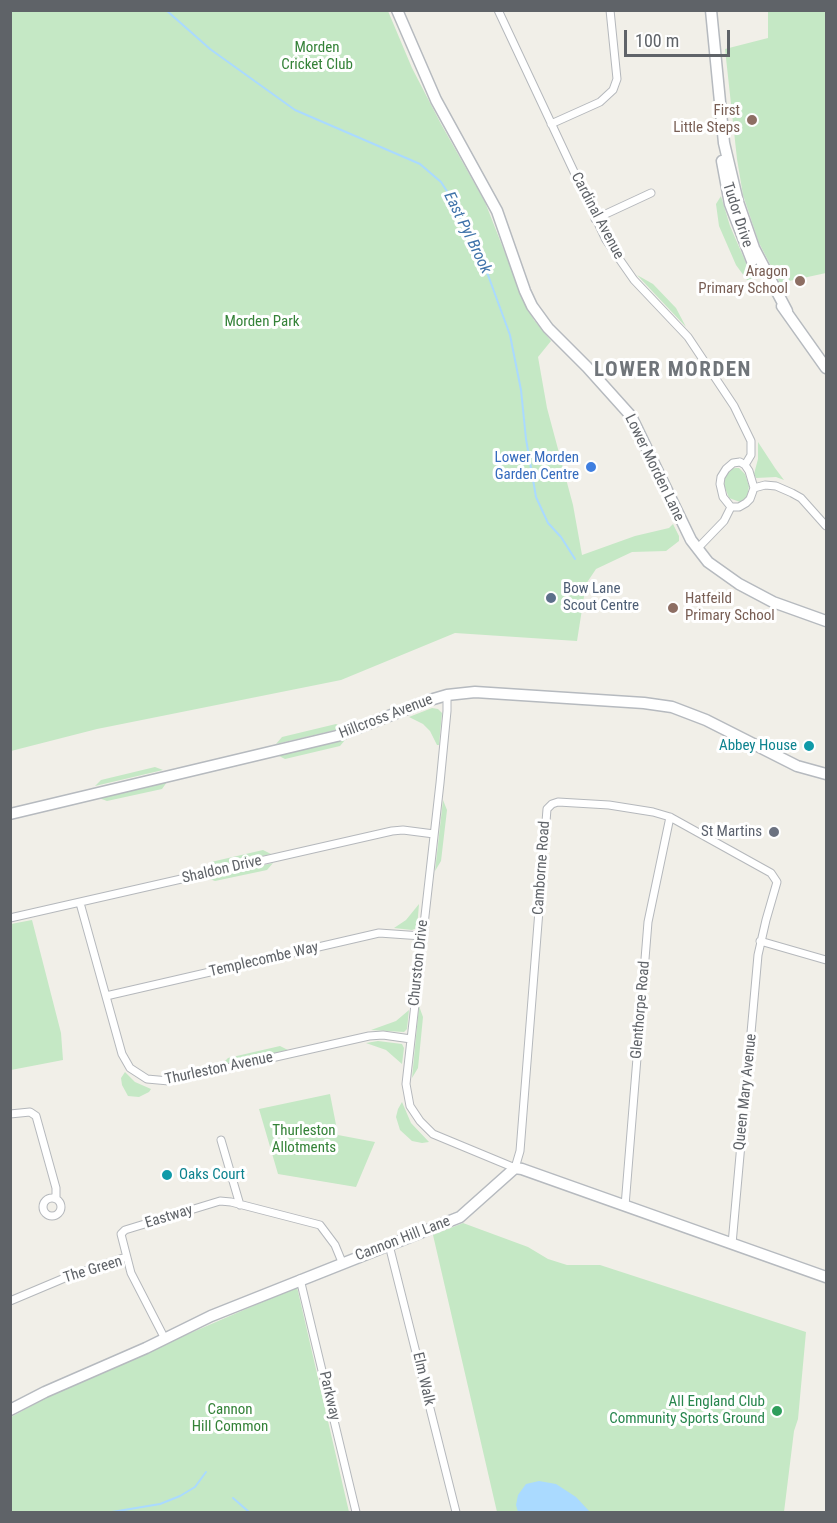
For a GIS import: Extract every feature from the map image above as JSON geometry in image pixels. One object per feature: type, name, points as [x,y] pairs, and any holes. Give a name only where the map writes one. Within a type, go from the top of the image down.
[{"type":"street","name":"Lower Morden Lane","points":[[397,10],[436,100],[497,211],[532,306],[548,328],[631,416],[685,530],[697,549],[717,570],[752,591],[788,608],[826,621]]},
{"type":"street","name":"Cardinal Avenue","points":[[498,10],[595,219],[624,267],[688,337],[721,385],[748,432],[751,441],[751,455],[745,465]]},
{"type":"street","points":[[551,124],[600,102],[613,90],[617,78],[610,10]]},
{"type":"street","name":"Tudor Drive","points":[[711,10],[724,143],[722,158],[725,183],[737,226],[762,278],[775,299],[787,311],[826,368]]},
{"type":"street","points":[[595,219],[651,193]]},
{"type":"street","points":[[740,462],[749,471],[754,488],[746,503],[740,507],[731,507],[721,491],[721,477],[733,463],[740,462]]},
{"type":"street","points":[[754,488],[765,485],[776,486],[792,493],[801,498],[826,526]]},
{"type":"street","points":[[697,549],[724,520],[731,507]]},
{"type":"street","name":"Hillcross Avenue","points":[[10,814],[337,736],[417,704],[447,695],[475,692],[664,706],[692,713],[797,766],[826,774]]},
{"type":"street","name":"Churston Drive","points":[[447,695],[406,1091],[410,1106],[433,1134],[515,1168]]},
{"type":"street","name":"Camborne Road","points":[[515,1168],[520,1151],[547,809],[555,803],[609,805],[670,817],[771,873]]},
{"type":"street","name":"Glenthorpe Road","points":[[625,1206],[648,922],[670,817]]},
{"type":"street","name":"Shaldon Drive","points":[[10,918],[392,831],[434,834]]},
{"type":"street","name":"Queen Mary Avenue","points":[[732,1244],[760,941],[777,882],[771,873]]},
{"type":"street","name":"Thurleston Avenue","points":[[81,903],[124,1060],[139,1075],[158,1082],[169,1081],[369,1036],[383,1035],[411,1039]]},
{"type":"street","name":"Templecombe Way","points":[[106,996],[379,933],[422,936]]},
{"type":"street","points":[[760,941],[826,960]]},
{"type":"street","points":[[10,1114],[30,1112],[36,1116],[56,1188],[56,1199]]},
{"type":"street","points":[[220,1140],[240,1204]]},
{"type":"street","points":[[515,1168],[826,1277]]},
{"type":"street","name":"Cannon Hill Lane","points":[[10,1410],[211,1316],[464,1215],[515,1168]]},
{"type":"street","name":"Eastway","points":[[126,1257],[122,1234],[125,1230],[220,1201],[320,1225],[335,1245],[342,1262]]},
{"type":"street","name":"Elm Walk","points":[[389,1245],[456,1512]]},
{"type":"street","name":"The Green","points":[[10,1301],[67,1277],[126,1257],[134,1281],[165,1339]]},
{"type":"street","name":"Parkway","points":[[300,1279],[356,1512]]},
{"type":"green space","name":"Morden Park","points":[[10,11],[388,11],[412,68],[485,202],[525,304],[534,320],[551,341],[538,357],[547,408],[573,505],[582,555],[635,536],[669,528],[673,524],[679,541],[666,551],[632,552],[596,569],[586,584],[577,641],[455,633],[341,680],[97,729],[11,751]]},
{"type":"green space","points":[[768,11],[826,11],[826,273],[780,283],[759,243],[743,195],[725,49],[768,38]]},
{"type":"green space","points":[[721,196],[730,226],[756,286],[747,280],[736,265],[719,226],[716,204]]},
{"type":"green space","points":[[637,275],[653,284],[676,308],[686,327]]},
{"type":"green space","points":[[758,442],[784,480],[776,477],[756,478],[754,474],[758,459]]},
{"type":"green space","points":[[735,468],[739,468],[745,474],[749,486],[747,498],[740,502],[729,498],[724,485],[725,476]]},
{"type":"green space","points":[[432,708],[442,713],[439,745],[423,724],[409,717]]},
{"type":"green space","points":[[336,724],[344,728],[276,744],[282,737]]},
{"type":"green space","points":[[345,740],[340,746],[285,759],[277,755]]},
{"type":"green space","points":[[155,767],[163,770],[95,786],[101,780]]},
{"type":"green space","points":[[167,782],[162,789],[107,801],[99,798]]},
{"type":"green space","points":[[443,800],[447,810],[441,861],[435,871]]},
{"type":"green space","points":[[263,850],[271,854],[205,869],[211,862]]},
{"type":"green space","points":[[273,863],[267,870],[215,881],[207,878]]},
{"type":"green space","points":[[419,904],[417,928],[412,930],[394,928],[406,920]]},
{"type":"green space","points":[[32,920],[61,1033],[63,1060],[11,1070],[11,924]]},
{"type":"green space","points":[[419,1006],[423,1017],[418,1068],[412,1078]]},
{"type":"green space","points":[[409,1010],[407,1029],[404,1032],[371,1030],[396,1021]]},
{"type":"green space","points":[[378,1041],[402,1044],[404,1048],[402,1064],[386,1050],[366,1043]]},
{"type":"green space","points":[[280,1046],[288,1050],[221,1065],[228,1058]]},
{"type":"green space","points":[[125,1072],[135,1082],[151,1089],[149,1092],[139,1097],[128,1096],[121,1078]]},
{"type":"green space","name":"Thurleston Allotments","points":[[330,1094],[338,1135],[375,1142],[356,1187],[278,1174],[259,1109]]},
{"type":"green space","points":[[402,1102],[411,1123],[429,1142],[412,1141],[400,1130],[396,1117]]},
{"type":"green space","points":[[463,1223],[528,1247],[548,1259],[567,1265],[600,1265],[806,1332],[798,1419],[794,1431],[784,1512],[497,1512],[433,1235]]},
{"type":"green space","name":"Cannon Hill Common","points":[[297,1287],[349,1512],[11,1512],[11,1417],[70,1385]]},
{"type":"water","points":[[539,1481],[556,1484],[576,1497],[590,1512],[518,1512],[516,1505],[518,1495],[526,1484]]},
{"type":"waterway","name":"East Pyl Brook","points":[[166,10],[210,49],[295,110],[420,164],[441,182],[454,202],[488,275],[510,335],[521,390],[526,439],[536,497],[548,523],[561,537],[575,559]]},
{"type":"waterway","points":[[112,1512],[160,1504],[180,1496],[195,1487],[206,1472]]},
{"type":"waterway","points":[[233,1498],[249,1512]]},
{"type":"place","name":"First Little Steps","points":[[752,120]]},
{"type":"place","name":"Aragon Primary School","points":[[800,281]]},
{"type":"place","name":"Lower Morden Garden Centre","points":[[591,467]]},
{"type":"place","name":"Bow Lane Scout Centre","points":[[551,598]]},
{"type":"place","name":"Hatfeild Primary School","points":[[673,608]]},
{"type":"place","name":"Abbey House","points":[[809,746]]},
{"type":"place","name":"St Martins","points":[[774,832]]},
{"type":"place","name":"Oaks Court","points":[[167,1175]]},
{"type":"place","name":"All England Club Community Sports Ground","points":[[777,1411]]},
{"type":"district","name":"LOWER MORDEN","points":[[673,371]]},
{"type":"park label","name":"Morden Cricket Club","points":[[317,56]]}]
